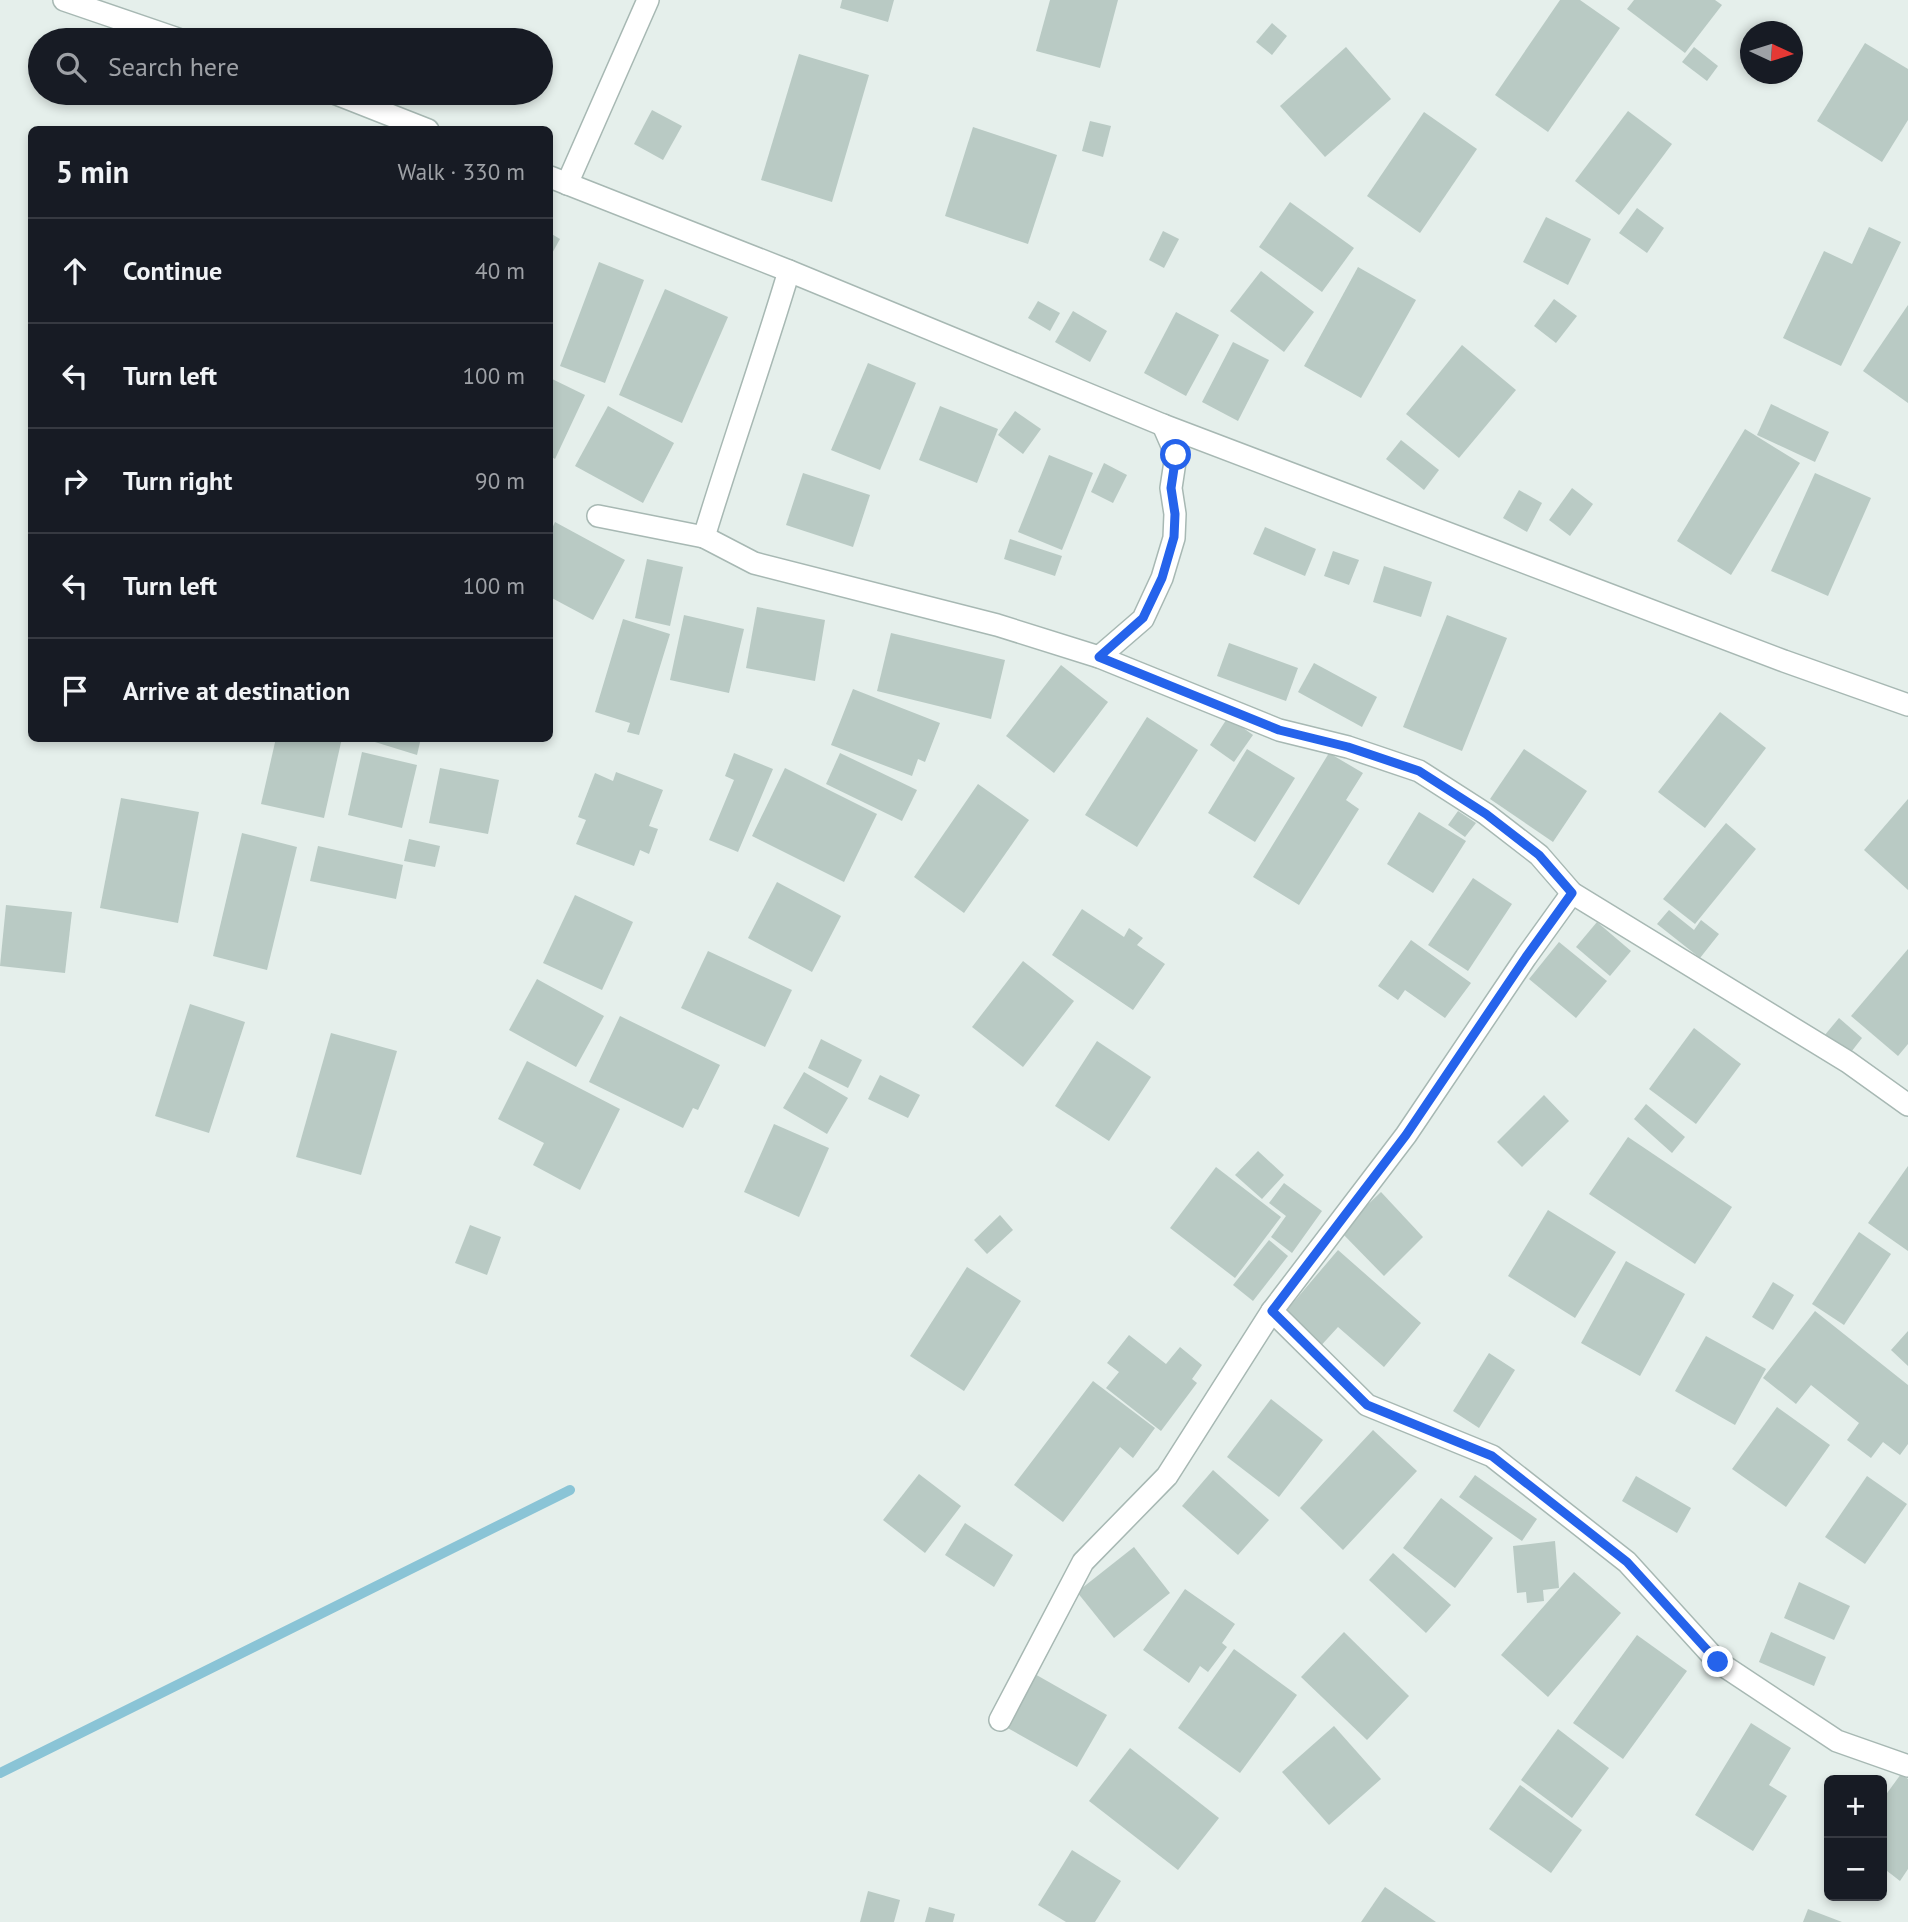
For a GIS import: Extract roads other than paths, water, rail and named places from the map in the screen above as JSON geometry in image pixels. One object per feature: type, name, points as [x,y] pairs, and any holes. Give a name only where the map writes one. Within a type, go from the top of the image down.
[{"type":"street","points":[[64,0],[146,28]]},
{"type":"street","points":[[648,0],[558,181],[789,271],[1163,425],[1784,661],[1908,705]]},
{"type":"street","points":[[364,105],[418,126]]},
{"type":"street","points":[[704,537],[734,436],[789,271]]},
{"type":"street","points":[[1099,657],[1143,618],[1162,578],[1174,537],[1175,514],[1171,488],[1176,455],[1163,425]]},
{"type":"street","points":[[598,516],[704,537],[754,563],[997,625],[1099,657],[1279,730],[1348,747],[1419,771],[1486,814],[1539,855],[1572,893],[1848,1062],[1908,1105]]},
{"type":"street","points":[[1000,1720],[1083,1562],[1167,1476],[1272,1311],[1406,1135],[1572,893]]},
{"type":"street","points":[[1272,1311],[1367,1405],[1492,1456],[1627,1562],[1718,1662],[1837,1741],[1908,1766]]},
{"type":"waterway","points":[[0,1773],[570,1490]]}]
